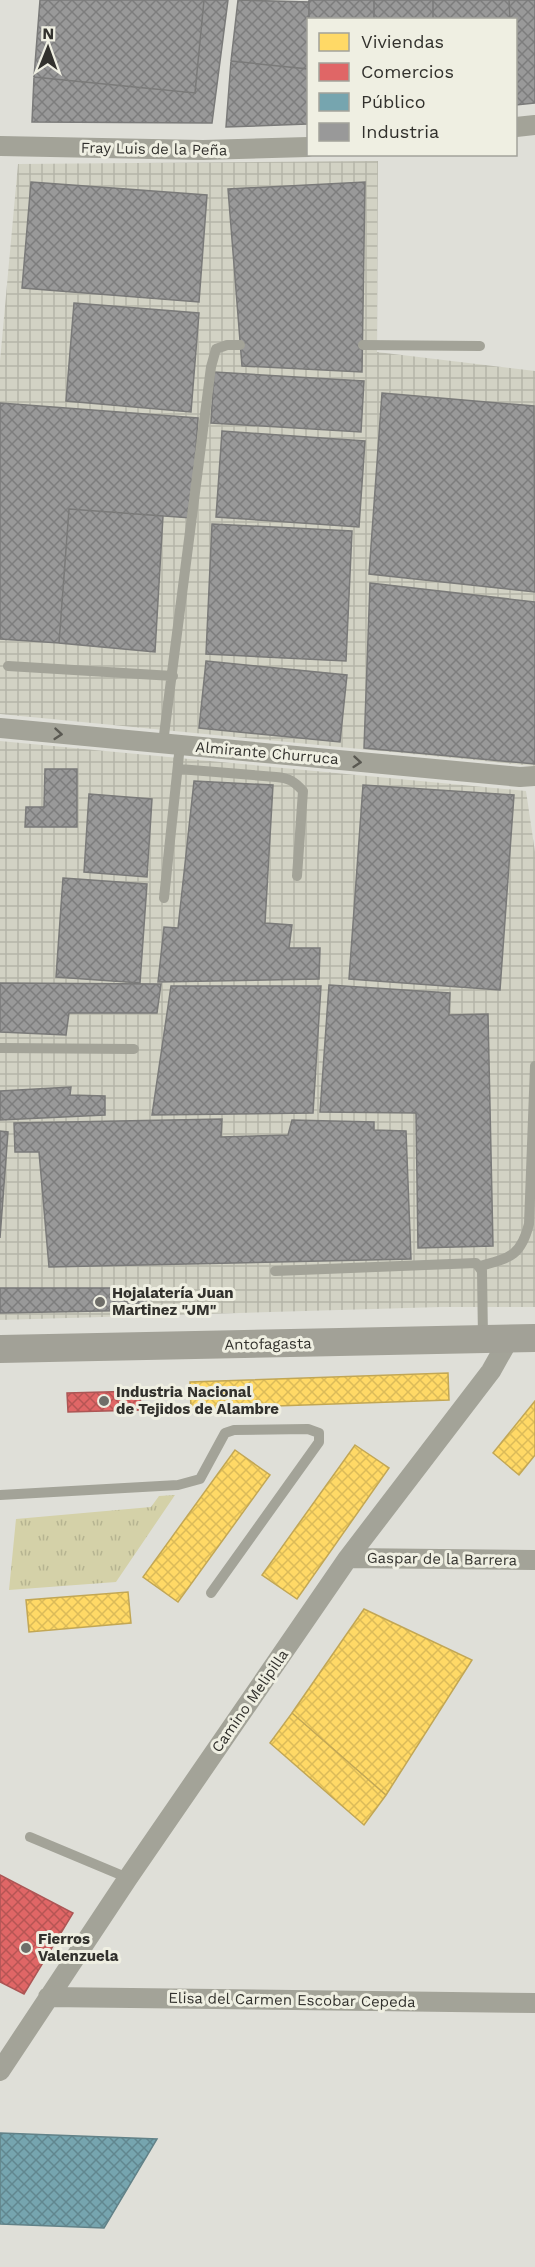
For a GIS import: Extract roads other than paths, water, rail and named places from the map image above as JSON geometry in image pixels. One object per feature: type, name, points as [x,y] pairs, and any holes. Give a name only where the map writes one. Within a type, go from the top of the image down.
[{"type":"main road","name":"Antofagasta","points":[[0,1349],[509,1339]]},
{"type":"street","points":[[517,127],[535,125]]},
{"type":"street","name":"Fray Luis de la Peña","points":[[0,146],[203,150],[307,147]]},
{"type":"street","name":"Almirante Churruca","points":[[0,728],[520,777],[535,776]]},
{"type":"street","name":"Camino Melipilla","points":[[0,2071],[128,1878],[348,1558],[491,1371],[509,1339]]},
{"type":"street","name":"Gaspar de la Barrera","points":[[348,1558],[535,1560]]},
{"type":"street","name":"Elisa del Carmen Escobar Cepeda","points":[[48,1997],[535,2003]]},
{"type":"lane","points":[[164,898],[179,769],[171,744],[172,676],[211,367],[216,349],[227,345],[240,345]]},
{"type":"lane","points":[[363,345],[480,346]]},
{"type":"lane","points":[[8,666],[172,676]]},
{"type":"lane","points":[[179,769],[288,778],[294,782],[303,791],[297,876]]},
{"type":"lane","points":[[0,1048],[134,1049]]},
{"type":"lane","points":[[275,1271],[470,1262],[480,1266],[505,1259],[520,1248],[530,1224],[535,1066]]},
{"type":"lane","points":[[480,1266],[509,1339]]},
{"type":"lane","points":[[0,1495],[178,1485],[200,1479],[225,1434],[234,1430],[309,1429],[319,1433],[319,1442],[211,1593]]},
{"type":"lane","points":[[30,1837],[128,1878]]},
{"type":"place","name":"Hojalatería Juan Martinez \"JM\"","points":[[100,1302]]},
{"type":"place","name":"Industria Nacional de Tejidos de Alambre","points":[[104,1401]]},
{"type":"place","name":"Fierros Valenzuela","points":[[26,1948]]}]
